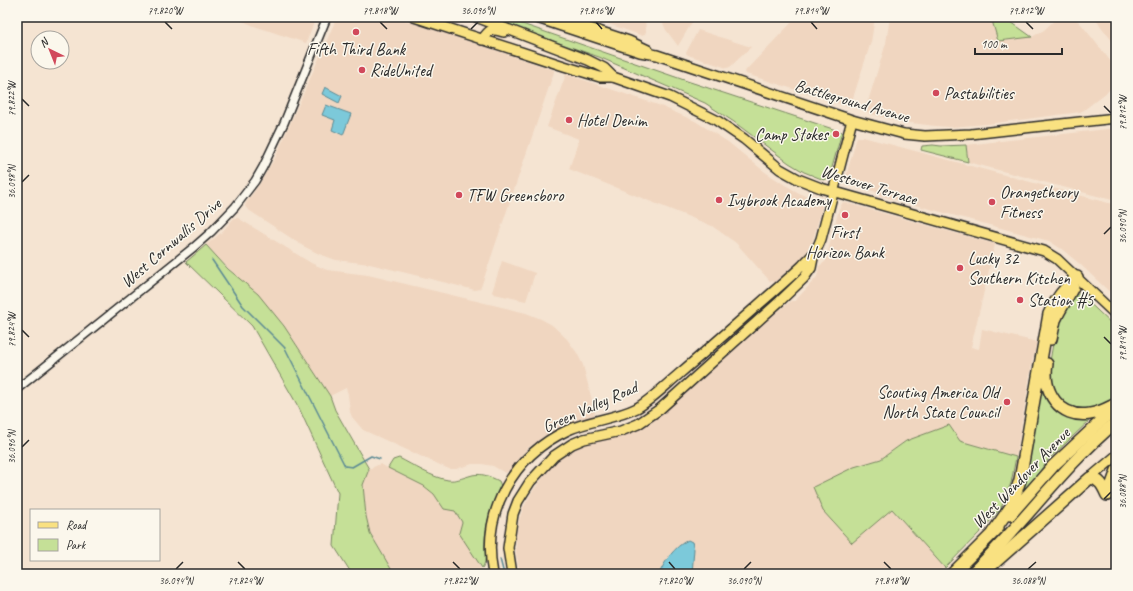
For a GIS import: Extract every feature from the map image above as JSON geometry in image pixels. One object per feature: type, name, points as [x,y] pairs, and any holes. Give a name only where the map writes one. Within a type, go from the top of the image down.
[{"type":"highway","points":[[1077,277],[1072,290],[1062,304],[1055,320],[1045,374],[1047,388],[1050,396],[1057,404],[1070,412],[1092,414],[1103,411],[1116,404]]},
{"type":"highway","points":[[993,532],[1012,505],[1020,480],[1049,314],[1056,299],[1065,287],[1077,277]]},
{"type":"highway","name":"West Wendover Avenue","points":[[952,574],[1005,521],[1064,455],[1116,407]]},
{"type":"highway","name":"West Wendover Avenue","points":[[971,574],[1021,522],[1067,468],[1116,422]]},
{"type":"highway","points":[[982,574],[1090,478],[1096,479],[1100,482],[1107,495]]},
{"type":"main road","name":"Westover Terrace","points":[[414,17],[600,77],[613,77],[653,90],[716,120],[744,139],[780,168],[798,179],[821,188],[1044,251],[1057,259],[1116,315]]},
{"type":"main road","name":"Westover Terrace","points":[[476,17],[588,60],[604,68],[613,77]]},
{"type":"main road","name":"Battleground Avenue","points":[[534,17],[640,52],[657,55],[852,120],[904,134],[945,136],[1116,118]]},
{"type":"main road","points":[[556,17],[629,41]]},
{"type":"main road","points":[[574,17],[629,41]]},
{"type":"main road","points":[[482,40],[488,31],[494,30],[533,38]]},
{"type":"main road","name":"Battleground Avenue","points":[[629,41],[657,55]]},
{"type":"main road","name":"Green Valley Road","points":[[512,574],[508,548],[512,520],[518,501],[530,482],[554,456],[572,444],[584,439],[621,431],[638,424],[660,408],[804,278],[811,268],[814,253],[821,239],[852,120]]},
{"type":"main road","name":"Green Valley Road","points":[[493,574],[490,558],[490,542],[495,512],[500,498],[507,486],[528,459],[543,446],[567,431],[581,425],[615,417],[637,407],[665,386],[706,351],[796,271],[814,253]]},
{"type":"main road","points":[[1090,478],[1116,456]]},
{"type":"main road","points":[[1107,495],[1116,470]]},
{"type":"street","name":"West Cornwallis Drive","points":[[17,389],[194,247],[235,207],[255,181],[273,147],[327,17]]},
{"type":"shaded area","points":[[234,17],[316,17],[306,43],[254,26]]},
{"type":"shaded area","points":[[337,17],[397,17],[554,70],[481,287],[479,289],[475,290],[370,264],[336,260],[319,254],[303,246],[247,209],[245,206],[276,156]]},
{"type":"shaded area","points":[[589,17],[645,17],[646,32],[643,36]]},
{"type":"shaded area","points":[[660,17],[695,17],[678,46],[666,30]]},
{"type":"shaded area","points":[[797,17],[875,17],[871,42],[851,104],[849,106],[746,74],[746,70]]},
{"type":"shaded area","points":[[890,17],[976,17],[977,20],[991,17],[998,41],[1032,37],[1044,30],[1058,17],[1074,17],[1116,68],[1116,85],[1080,112],[987,124],[950,127],[935,126],[903,122],[872,114],[867,112],[866,108],[886,43]]},
{"type":"shaded area","points":[[1093,17],[1116,17],[1116,46],[1096,20]]},
{"type":"shaded area","points":[[698,30],[751,47],[730,67],[727,68],[686,53]]},
{"type":"shaded area","points":[[566,74],[658,105],[695,121],[728,142],[765,172],[785,185],[799,193],[822,202],[823,204],[813,240],[806,254],[775,282],[770,281],[736,243],[712,226],[569,169],[579,139],[547,127]]},
{"type":"shaded area","points":[[1116,128],[1116,201],[968,162],[966,145]]},
{"type":"shaded area","points":[[857,137],[863,137],[1116,205],[1116,298],[1082,266],[1063,250],[1049,241],[878,195],[876,192],[854,185],[845,180]]},
{"type":"shaded area","points":[[843,202],[995,244],[971,347],[979,349],[982,329],[1037,342],[1016,457],[960,441],[906,441],[881,459],[854,467],[945,568],[938,574],[520,574],[516,553],[516,536],[519,520],[523,508],[532,492],[550,468],[562,457],[577,448],[587,444],[621,436],[643,427],[654,420],[778,311],[791,301],[795,301],[817,277],[819,266],[825,262],[828,256],[839,209]]},
{"type":"shaded area","points":[[234,218],[238,218],[311,263],[327,270],[368,275],[526,313],[552,325],[567,339],[583,365],[595,412],[594,415],[590,418],[560,427],[549,433],[528,448],[508,472],[505,473],[493,466],[482,464],[472,464],[456,469],[449,469],[363,430],[352,417],[346,388],[330,396],[284,326],[206,245],[222,232]]},
{"type":"shaded area","points":[[502,261],[535,273],[526,301],[494,294],[492,292]]},
{"type":"shaded area","points":[[380,464],[424,486],[434,494],[444,509],[455,511],[462,522],[483,574],[394,574],[370,533],[366,516],[363,485],[369,469]]},
{"type":"green space","points":[[485,17],[502,17],[687,81],[842,132],[829,178],[824,180],[804,172],[789,163],[734,122],[705,103],[599,57]]},
{"type":"green space","points":[[991,17],[1004,17],[1032,37],[998,41]]},
{"type":"green space","points":[[966,145],[968,162],[921,150],[922,146]]},
{"type":"green space","points":[[206,245],[228,269],[258,294],[284,326],[330,396],[335,410],[369,469],[363,485],[366,516],[370,533],[394,574],[352,574],[334,546],[338,493],[299,408],[252,326],[186,262]]},
{"type":"green space","points":[[1079,293],[1116,328],[1116,397],[1107,403],[1088,410],[1071,408],[1056,397],[1048,373],[1056,326],[1072,298]]},
{"type":"green space","points":[[1040,376],[1045,393],[1091,419],[1048,460],[1019,499]]},
{"type":"green space","points":[[949,425],[960,441],[1016,457],[1011,483],[1001,508],[984,528],[945,568],[892,509],[852,543],[823,511],[813,487],[854,467],[881,459],[906,441]]},
{"type":"green space","points":[[399,458],[442,479],[454,480],[473,475],[481,475],[488,476],[499,481],[501,486],[488,519],[485,544],[485,562],[482,568],[459,533],[462,522],[455,511],[444,509],[434,494],[424,486],[388,468],[393,460]]},
{"type":"water","points":[[325,87],[342,96],[339,103],[322,94]]},
{"type":"water","points":[[326,105],[351,114],[343,135],[332,130],[335,120],[322,115]]},
{"type":"water","points":[[688,540],[692,542],[694,549],[692,574],[659,574],[670,555],[678,546]]},
{"type":"waterway","points":[[212,260],[243,306],[285,348],[345,466],[352,467],[371,456],[380,459]]},
{"type":"waterway","points":[[500,559],[504,574]]},
{"type":"place","name":"Fifth Third Bank","points":[[356,32]]},
{"type":"place","name":"RideUnited","points":[[362,70]]},
{"type":"place","name":"Pastabilities","points":[[936,93]]},
{"type":"place","name":"Hotel Denim","points":[[569,120]]},
{"type":"place","name":"Camp Stokes","points":[[836,134]]},
{"type":"place","name":"TFW Greensboro","points":[[459,195]]},
{"type":"place","name":"Ivybrook Academy","points":[[719,200]]},
{"type":"place","name":"Orangetheory Fitness","points":[[992,202]]},
{"type":"place","name":"First Horizon Bank","points":[[845,215]]},
{"type":"place","name":"Lucky 32 Southern Kitchen","points":[[960,268]]},
{"type":"place","name":"Station #5","points":[[1020,300]]},
{"type":"place","name":"Scouting America Old North State Council","points":[[1007,402]]}]
